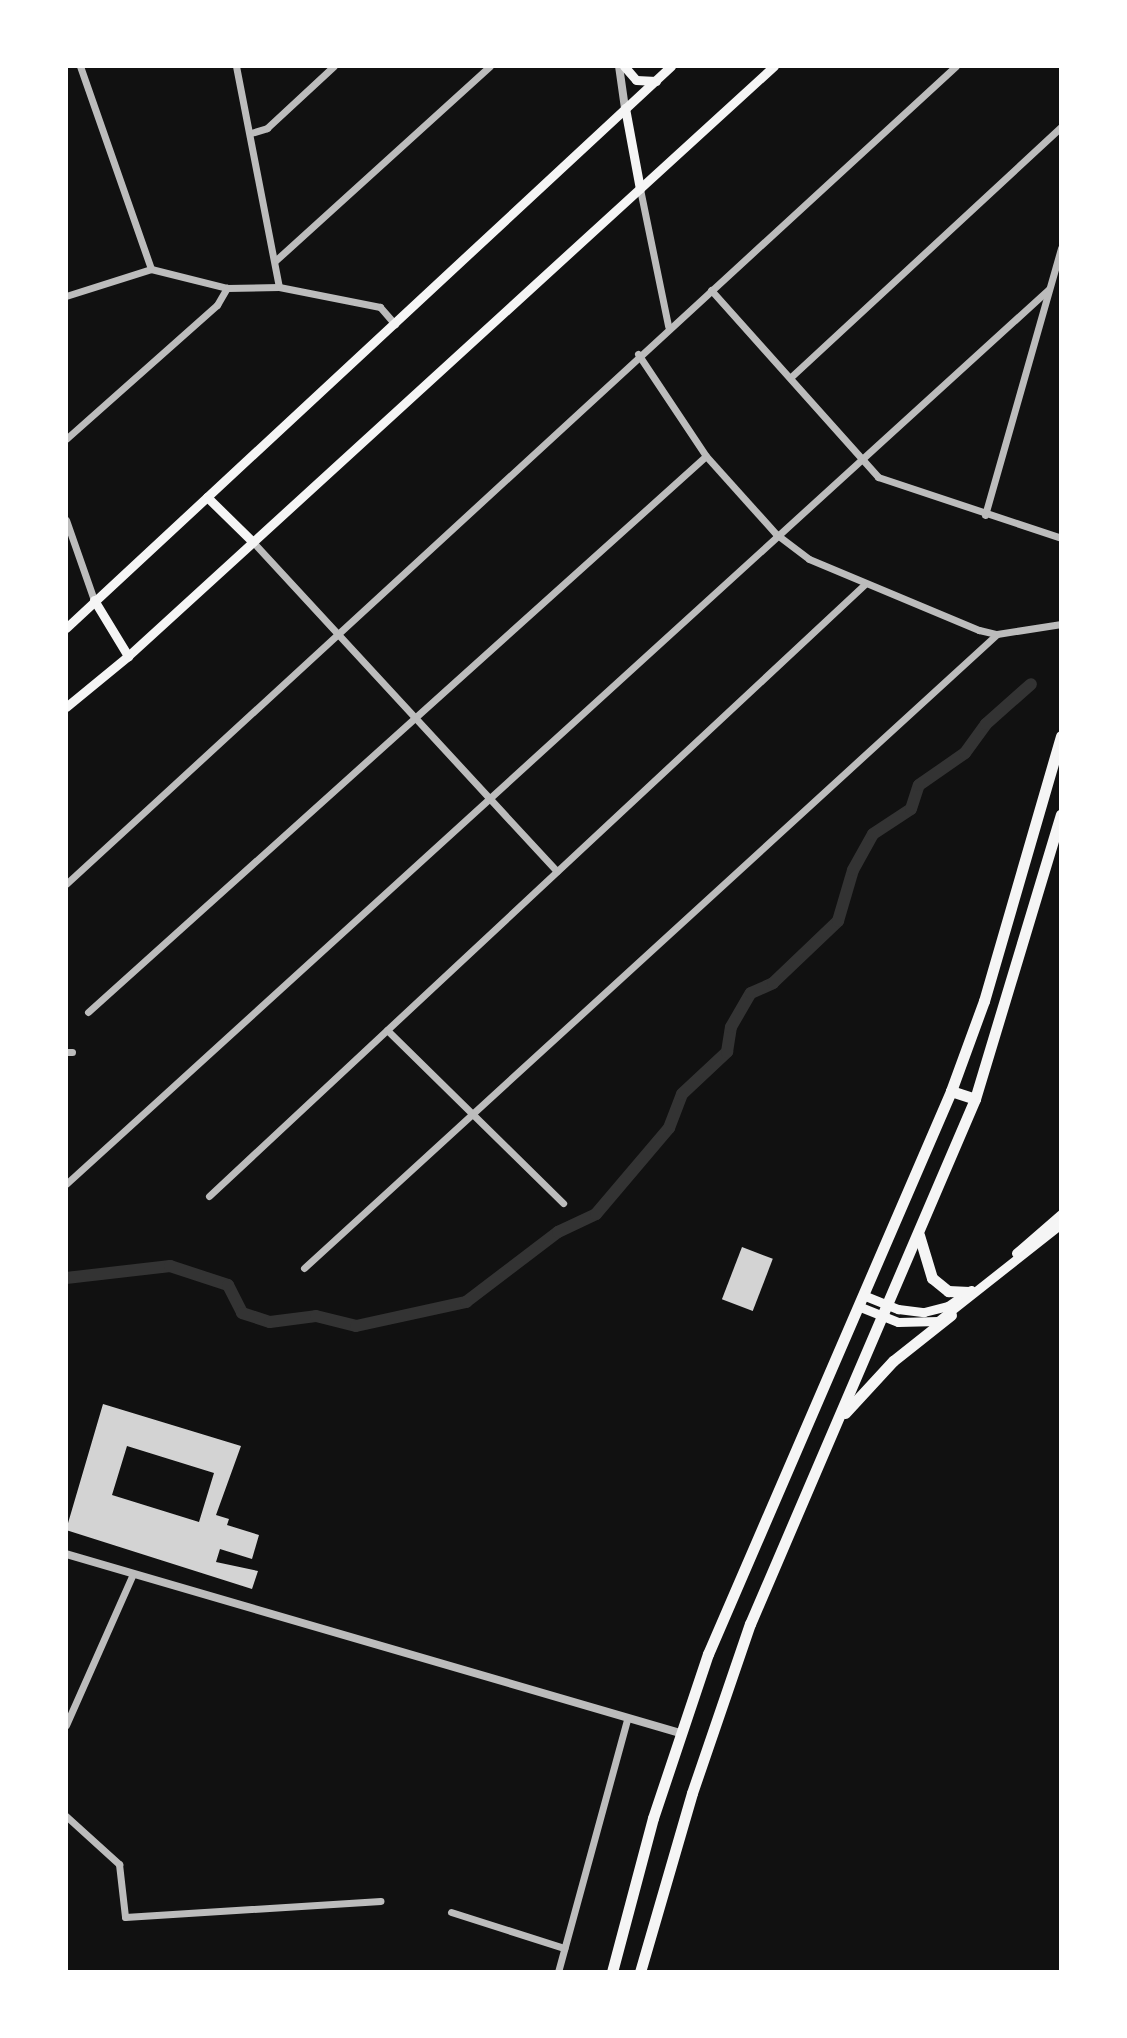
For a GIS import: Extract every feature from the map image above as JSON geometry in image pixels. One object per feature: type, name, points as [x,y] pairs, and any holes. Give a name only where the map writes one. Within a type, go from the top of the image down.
[{"type":"highway","points":[[612,1972],[680,1733],[738,1577],[951,1091],[984,1001],[1061,736]]},
{"type":"highway","points":[[640,1972],[729,1681],[975,1099],[1061,815]]},
{"type":"highway","points":[[951,1091],[975,1099]]},
{"type":"highway","points":[[918,1233],[932,1278],[948,1291],[969,1292]]},
{"type":"highway","points":[[837,1422],[893,1361],[951,1315]]},
{"type":"main road","points":[[622,66],[636,80],[656,81]]},
{"type":"main road","points":[[66,628],[671,66]]},
{"type":"main road","points":[[66,707],[128,656],[774,66]]},
{"type":"main road","points":[[625,108],[640,189]]},
{"type":"main road","points":[[207,497],[253,542]]},
{"type":"main road","points":[[94,600],[128,656]]},
{"type":"main road","points":[[863,1295],[887,1305],[931,1312],[969,1292],[1061,1214]]},
{"type":"main road","points":[[858,1306],[882,1317],[925,1324],[951,1315],[1061,1224]]},
{"type":"street","points":[[80,66],[151,269]]},
{"type":"street","points":[[236,66],[279,287]]},
{"type":"street","points":[[251,133],[267,128],[334,66]]},
{"type":"street","points":[[275,261],[490,66]]},
{"type":"street","points":[[622,66],[625,108]]},
{"type":"street","points":[[66,884],[668,326],[956,66]]},
{"type":"street","points":[[792,376],[1061,127]]},
{"type":"street","points":[[640,189],[668,326]]},
{"type":"street","points":[[985,515],[1061,248]]},
{"type":"street","points":[[66,296],[151,269],[227,288],[279,287],[380,307],[395,324]]},
{"type":"street","points":[[66,439],[217,305],[227,288]]},
{"type":"street","points":[[66,1184],[487,795],[1049,289]]},
{"type":"street","points":[[711,290],[886,483],[1061,538]]},
{"type":"street","points":[[638,354],[706,456],[776,534],[809,559],[864,585],[997,634],[1061,624]]},
{"type":"street","points":[[88,1012],[414,715],[706,456]]},
{"type":"street","points":[[66,520],[94,600]]},
{"type":"street","points":[[253,542],[557,871]]},
{"type":"street","points":[[209,1196],[864,585]]},
{"type":"street","points":[[304,1268],[997,634]]},
{"type":"street","points":[[387,1030],[563,1203]]},
{"type":"street","points":[[66,1554],[680,1733]]},
{"type":"street","points":[[66,1725],[133,1574]]},
{"type":"street","points":[[558,1972],[627,1719]]},
{"type":"street","points":[[66,1816],[119,1864],[125,1917],[380,1901]]},
{"type":"street","points":[[451,1912],[564,1948]]},
{"type":"building","points":[[742,1247],[773,1259],[753,1311],[722,1299]]},
{"type":"building","points":[[103,1404],[241,1446],[216,1515],[229,1519],[227,1525],[259,1535],[252,1559],[220,1549],[216,1562],[258,1571],[252,1589],[66,1530]],"holes":[[[127,1446],[214,1473],[199,1522],[112,1495]]]},
{"type":"waterway","points":[[66,1278],[170,1266],[228,1285],[242,1313],[270,1322],[316,1316],[356,1326],[466,1302],[558,1232],[596,1214],[669,1128],[682,1094],[727,1052],[731,1027],[751,993],[773,983],[838,921],[853,870],[873,834],[911,809],[919,785],[965,753],[986,724],[1031,684]]}]
